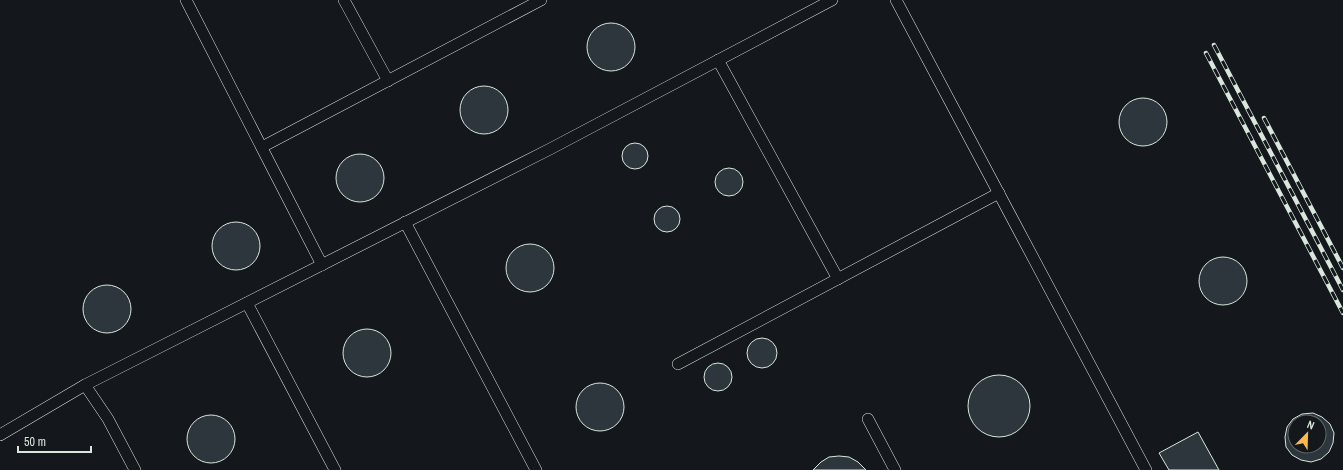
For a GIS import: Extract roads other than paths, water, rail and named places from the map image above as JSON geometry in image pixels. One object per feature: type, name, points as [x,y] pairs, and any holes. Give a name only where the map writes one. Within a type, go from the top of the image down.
[{"type":"lane","points":[[186,0],[322,265]]},
{"type":"lane","points":[[344,0],[388,80]]},
{"type":"lane","points":[[262,147],[541,0]]},
{"type":"lane","points":[[0,435],[85,385],[550,149],[832,0]]},
{"type":"lane","points":[[896,0],[1146,470]]},
{"type":"lane","points":[[718,60],[838,279]]},
{"type":"lane","points":[[678,364],[999,193]]},
{"type":"lane","points":[[405,222],[536,470]]},
{"type":"lane","points":[[247,303],[335,470]]},
{"type":"lane","points":[[85,385],[108,419],[135,470]]},
{"type":"lane","points":[[868,419],[895,470]]},
{"type":"railway","points":[[1214,45],[1343,290]]},
{"type":"railway","points":[[1206,53],[1343,313]]},
{"type":"railway","points":[[1264,118],[1343,268]]}]
